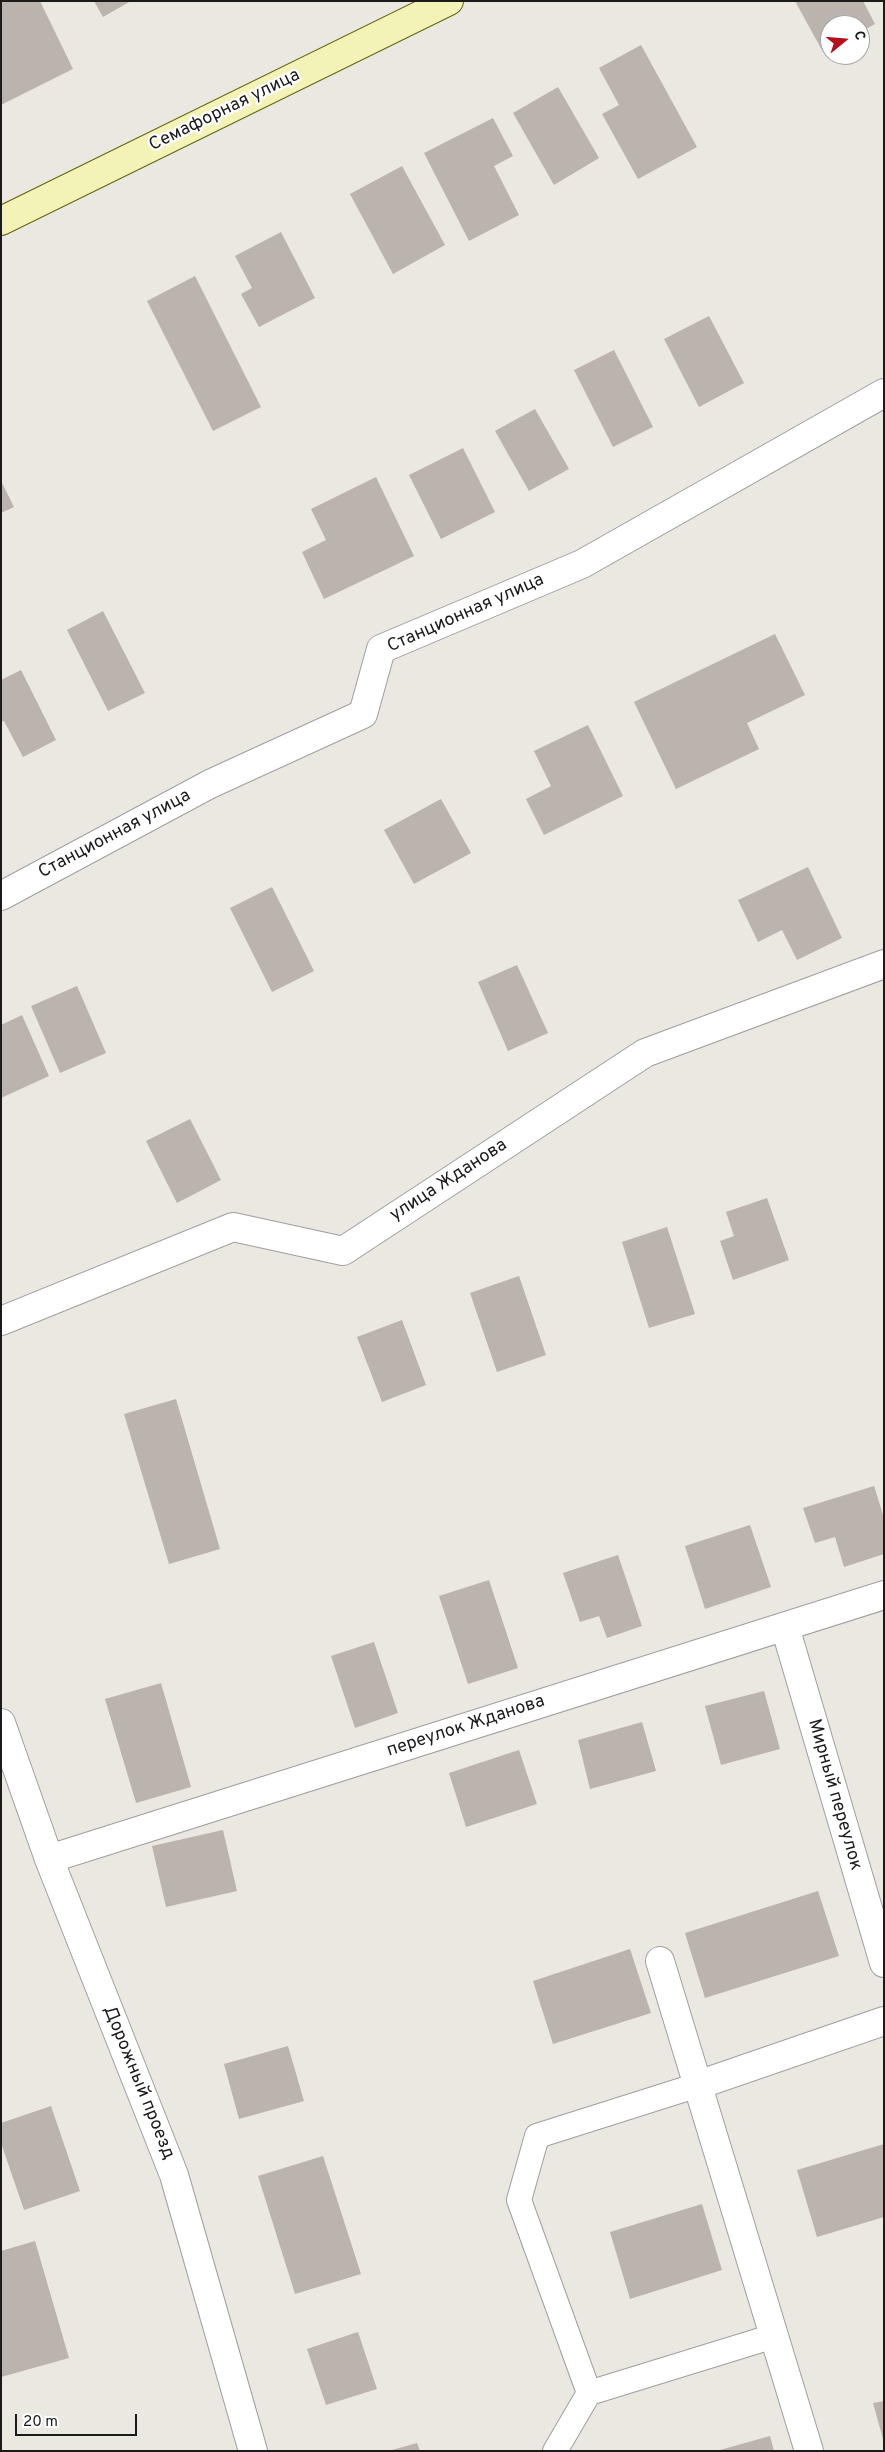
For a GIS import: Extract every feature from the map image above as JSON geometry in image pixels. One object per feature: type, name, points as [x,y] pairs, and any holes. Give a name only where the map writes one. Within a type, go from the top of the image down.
[{"type":"street","name":"Семафорная улица","points":[[1,221],[449,1]]},
{"type":"street","name":"Станционная улица","points":[[1,896],[210,784],[363,714],[381,649],[582,564],[884,393]]},
{"type":"street","name":"улица Жданова","points":[[1,1321],[233,1227],[343,1250],[645,1053],[884,964]]},
{"type":"street","name":"переулок Жданова","points":[[49,1859],[884,1595]]},
{"type":"street","name":"Мирный переулок","points":[[784,1626],[884,1963]]},
{"type":"street","name":"Дорожный проезд","points":[[1,1723],[49,1859],[174,2175],[253,2451]]},
{"type":"street","points":[[660,1961],[809,2451]]},
{"type":"street","points":[[698,2085],[884,2021]]},
{"type":"lane","points":[[589,2393],[519,2200],[536,2136],[698,2085]]},
{"type":"lane","points":[[555,2451],[589,2393],[774,2336]]},
{"type":"building","points":[[40,1],[73,69],[1,105],[1,2]]},
{"type":"building","points":[[94,1],[131,1],[103,17]]},
{"type":"building","points":[[795,1],[863,1],[875,24],[870,27],[870,15],[820,15],[820,47]]},
{"type":"building","points":[[641,45],[697,147],[638,179],[602,114],[619,105],[599,68]]},
{"type":"building","points":[[558,87],[599,158],[554,185],[513,113]]},
{"type":"building","points":[[493,118],[513,156],[494,166],[519,215],[469,241],[424,153]]},
{"type":"building","points":[[402,166],[445,245],[393,274],[350,194]]},
{"type":"building","points":[[281,232],[315,298],[259,327],[241,294],[252,288],[235,256]]},
{"type":"building","points":[[195,276],[261,407],[213,431],[147,301]]},
{"type":"building","points":[[709,316],[744,383],[699,407],[664,339]]},
{"type":"building","points":[[614,350],[653,427],[613,447],[574,370]]},
{"type":"building","points":[[535,409],[569,469],[529,491],[495,431]]},
{"type":"building","points":[[463,448],[495,512],[441,539],[409,475]]},
{"type":"building","points":[[376,477],[414,556],[324,599],[302,552],[326,540],[311,509]]},
{"type":"building","points":[[1,481],[14,507],[1,513]]},
{"type":"building","points":[[103,611],[145,693],[108,711],[67,630]]},
{"type":"building","points":[[775,634],[805,695],[747,723],[759,749],[676,789],[634,702]]},
{"type":"building","points":[[21,670],[56,740],[23,757],[4,721],[1,722],[1,680]]},
{"type":"building","points":[[588,725],[623,796],[544,835],[526,799],[551,786],[534,751]]},
{"type":"building","points":[[441,799],[471,853],[414,884],[384,830]]},
{"type":"building","points":[[808,867],[842,938],[797,960],[782,930],[758,942],[738,900]]},
{"type":"building","points":[[272,887],[314,971],[272,992],[230,908]]},
{"type":"building","points":[[517,965],[548,1033],[508,1051],[478,982]]},
{"type":"building","points":[[77,986],[106,1053],[60,1073],[31,1006]]},
{"type":"building","points":[[22,1015],[49,1076],[1,1098],[1,1025]]},
{"type":"building","points":[[190,1119],[221,1180],[177,1203],[146,1141]]},
{"type":"building","points":[[767,1198],[789,1260],[733,1280],[720,1241],[734,1236],[726,1212]]},
{"type":"building","points":[[667,1227],[695,1314],[649,1328],[622,1242]]},
{"type":"building","points":[[519,1276],[546,1355],[497,1372],[470,1293]]},
{"type":"building","points":[[402,1320],[426,1385],[382,1402],[357,1337]]},
{"type":"building","points":[[176,1399],[220,1549],[169,1564],[124,1414]]},
{"type":"building","points":[[874,1486],[884,1518],[884,1554],[844,1567],[835,1537],[815,1543],[803,1508]]},
{"type":"building","points":[[750,1525],[771,1587],[705,1609],[685,1546]]},
{"type":"building","points":[[618,1555],[642,1626],[607,1638],[599,1616],[580,1622],[563,1573]]},
{"type":"building","points":[[489,1580],[518,1668],[468,1684],[439,1596]]},
{"type":"building","points":[[374,1642],[398,1713],[355,1728],[331,1656]]},
{"type":"building","points":[[161,1683],[191,1787],[136,1803],[105,1699]]},
{"type":"building","points":[[764,1691],[780,1749],[721,1765],[705,1706]]},
{"type":"building","points":[[642,1722],[656,1771],[590,1789],[578,1740]]},
{"type":"building","points":[[519,1750],[537,1804],[466,1827],[449,1773]]},
{"type":"building","points":[[223,1830],[237,1891],[166,1907],[152,1846]]},
{"type":"building","points":[[818,1891],[839,1956],[705,1998],[685,1933]]},
{"type":"building","points":[[630,1949],[651,2013],[553,2044],[533,1981]]},
{"type":"building","points":[[288,2046],[304,2101],[239,2119],[224,2064]]},
{"type":"building","points":[[51,2106],[80,2191],[24,2210],[1,2143],[1,2123]]},
{"type":"building","points":[[884,2144],[884,2217],[817,2237],[797,2170]]},
{"type":"building","points":[[323,2156],[361,2274],[295,2294],[258,2176]]},
{"type":"building","points":[[702,2204],[722,2270],[630,2299],[610,2232]]},
{"type":"building","points":[[35,2241],[69,2358],[1,2377],[1,2251]]},
{"type":"building","points":[[358,2332],[377,2389],[326,2405],[307,2349]]},
{"type":"building","points":[[884,2401],[884,2439],[883,2439],[873,2403]]},
{"type":"building","points":[[770,2436],[774,2451],[720,2451],[720,2450]]},
{"type":"building","points":[[417,2443],[420,2451],[392,2451],[392,2450]]}]
